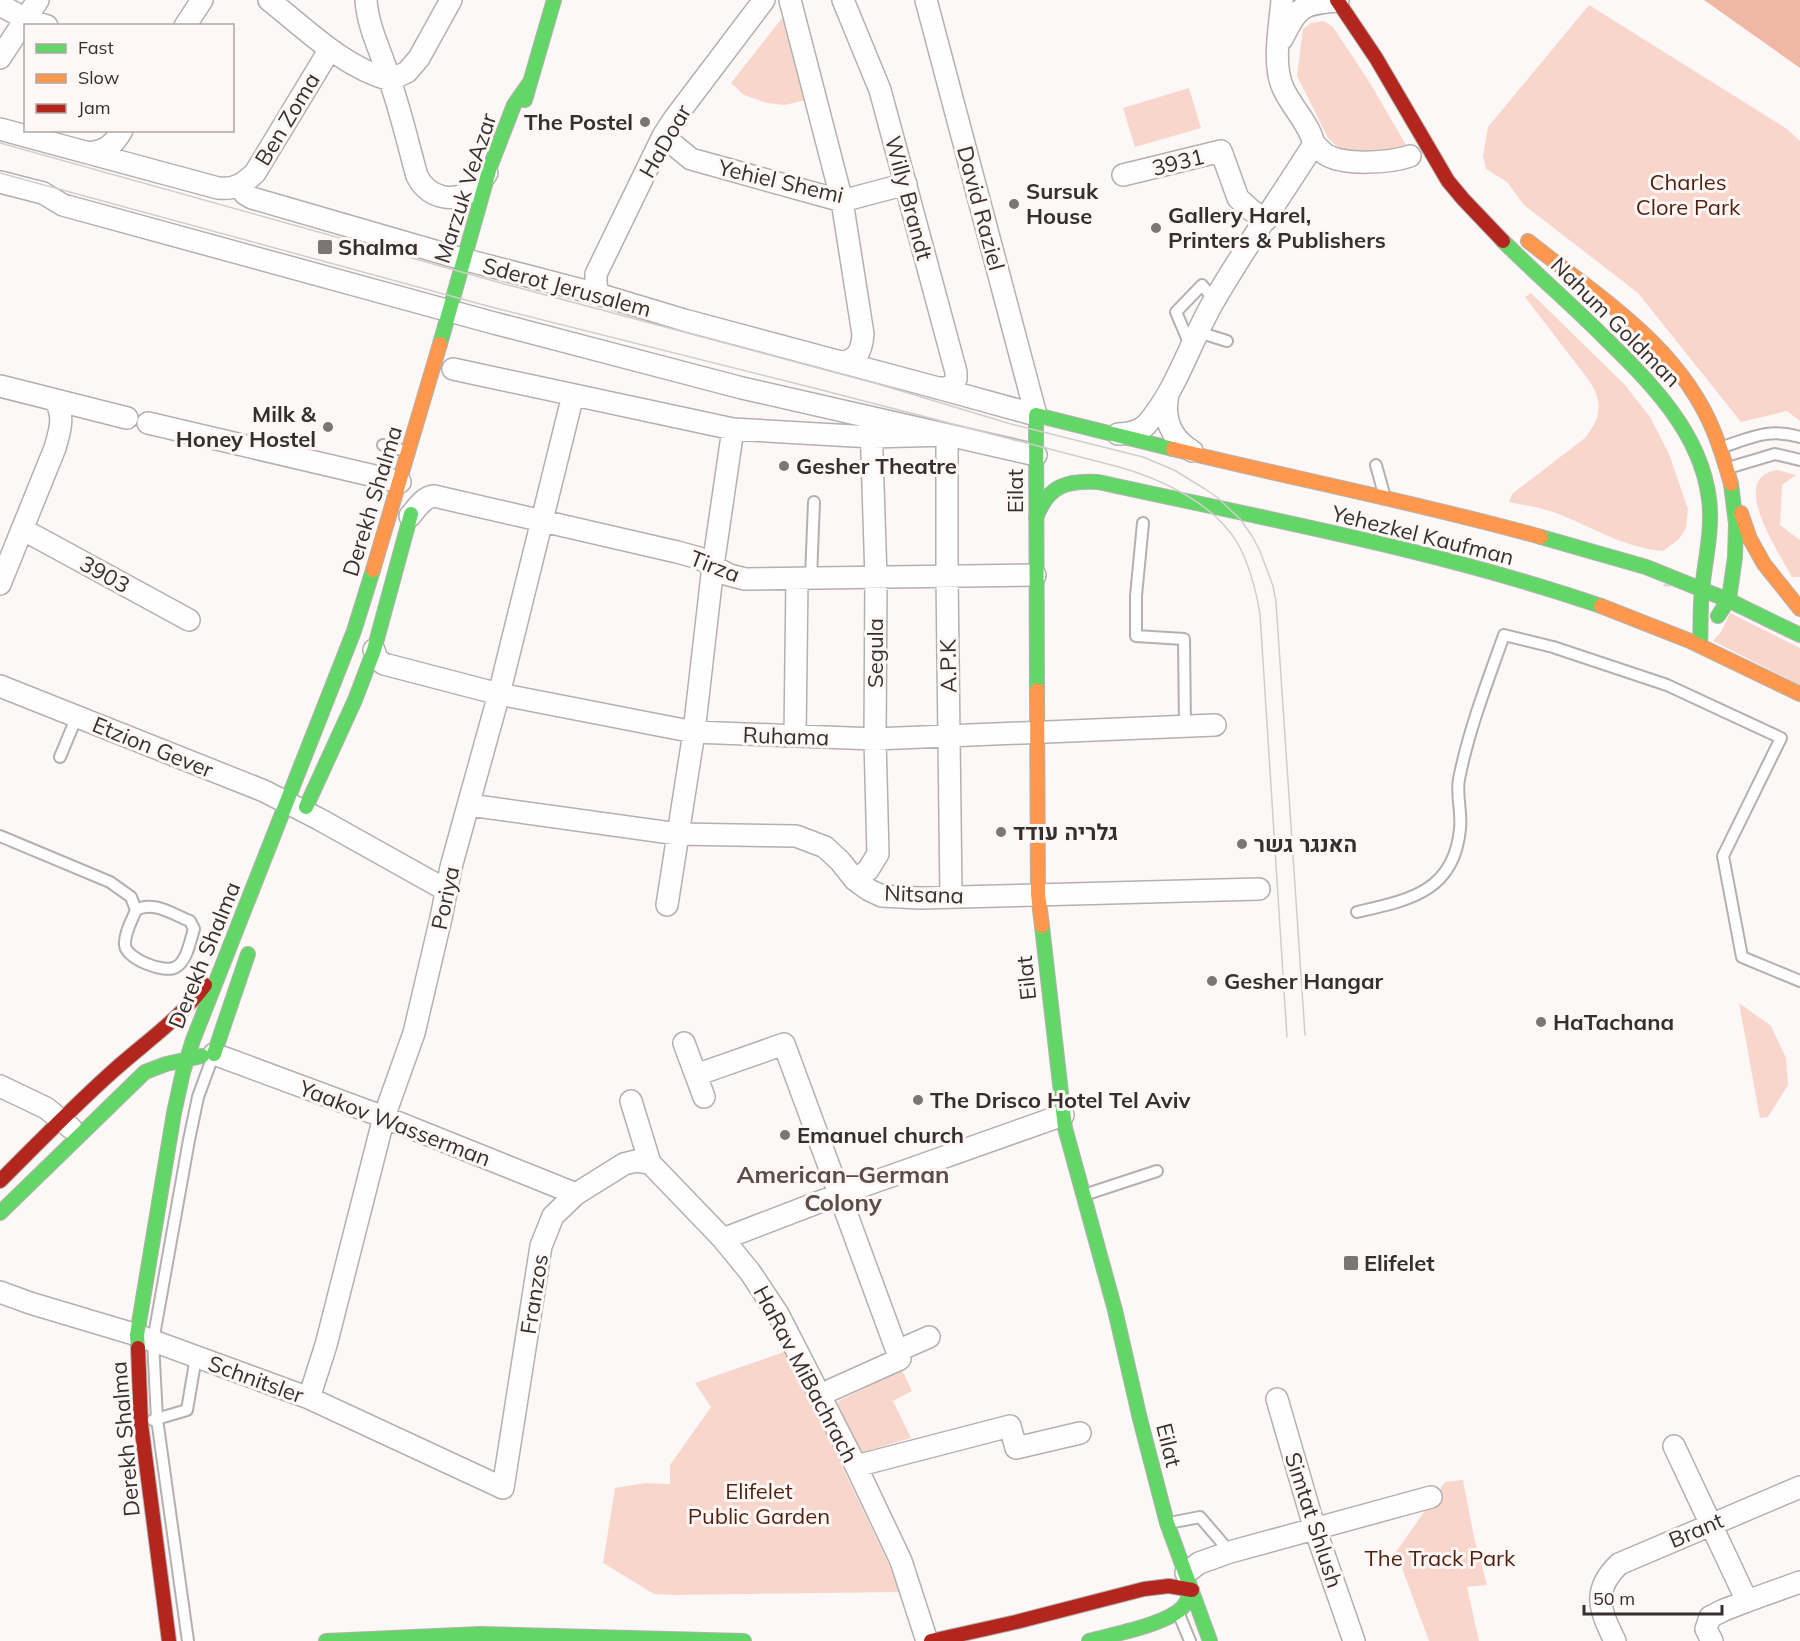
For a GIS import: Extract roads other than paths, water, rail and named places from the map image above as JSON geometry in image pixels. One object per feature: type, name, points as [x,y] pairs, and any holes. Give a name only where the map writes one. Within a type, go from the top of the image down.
[{"type":"main road","name":"Marzuk VeAzar","points":[[512,150],[554,0]]},
{"type":"main road","name":"Nahum Goldman","points":[[1337,1],[1372,50],[1436,161],[1461,197],[1646,378],[1668,403],[1693,444],[1714,462],[1733,493],[1736,546],[1728,600],[1700,644]]},
{"type":"main road","name":"Marzuk VeAzar","points":[[463,314],[477,263],[490,167],[514,105],[530,82]]},
{"type":"main road","name":"Nahum Goldman","points":[[1436,161],[1495,213]]},
{"type":"main road","name":"Nahum Goldman","points":[[1513,228],[1626,315],[1662,350],[1704,409],[1716,432],[1714,462],[1707,487],[1709,522],[1707,561],[1702,590],[1700,644]]},
{"type":"main road","name":"Derekh Shalma","points":[[169,1641],[141,1424],[145,1338],[174,1113],[186,1059],[236,934],[355,700],[374,650],[410,516],[409,452],[463,314]]},
{"type":"main road","name":"Yehezkel Kaufman","points":[[1036,415],[1486,522],[1646,567],[1728,600],[1800,636]]},
{"type":"main road","name":"Eilat","points":[[1036,415],[1038,894],[1063,1115],[1115,1310],[1167,1523],[1210,1641]]},
{"type":"main road","name":"Yehezkel Kaufman","points":[[1036,518],[1045,499],[1058,487],[1076,481],[1098,482],[1425,555],[1563,593],[1621,612],[1700,644],[1800,694]]},
{"type":"main road","name":"Derekh Shalma","points":[[297,812],[354,631],[410,482]]},
{"type":"main road","points":[[1733,493],[1750,539],[1764,564],[1800,609]]},
{"type":"main road","points":[[1693,552],[1705,537],[1709,522]]},
{"type":"main road","points":[[1646,567],[1667,567],[1675,564]]},
{"type":"main road","points":[[0,1181],[136,1051],[181,1015],[198,995],[236,934]]},
{"type":"main road","name":"Derekh Shalma","points":[[214,1054],[254,938]]},
{"type":"main road","points":[[136,1051],[152,1044],[174,1039],[193,1040],[214,1054]]},
{"type":"main road","points":[[0,1213],[145,1072],[157,1066],[214,1054]]},
{"type":"main road","points":[[123,1093],[134,1088],[146,1089]]},
{"type":"main road","points":[[164,1098],[173,1108],[174,1113]]},
{"type":"main road","name":"Eilat","points":[[1167,1523],[1169,1586]]},
{"type":"main road","points":[[929,1641],[1016,1622],[1144,1589],[1179,1587],[1189,1582]]},
{"type":"main road","points":[[1089,1641],[1178,1612],[1185,1604],[1189,1582]]},
{"type":"main road","points":[[326,1641],[480,1634],[744,1641]]},
{"type":"street","points":[[0,58],[38,0]]},
{"type":"street","points":[[186,24],[202,0]]},
{"type":"street","points":[[269,0],[330,49],[363,71],[390,80],[407,72],[419,58],[451,0]]},
{"type":"street","points":[[366,0],[371,29],[390,80],[417,176],[426,190],[448,198],[465,194],[473,190],[490,167]]},
{"type":"street","name":"HaDoar","points":[[602,295],[598,292],[596,273],[663,136],[764,0]]},
{"type":"street","points":[[790,0],[842,201],[863,334],[862,344],[856,356],[841,362]]},
{"type":"street","name":"Willy Brandt","points":[[843,0],[880,90],[956,375],[955,382],[950,388],[938,388]]},
{"type":"street","name":"David Raziel","points":[[926,0],[1036,415]]},
{"type":"street","points":[[1282,0],[1278,64],[1282,86],[1312,134],[1314,144],[1326,155],[1344,161],[1397,160],[1410,156]]},
{"type":"street","points":[[1279,45],[1299,10],[1316,3],[1337,1]]},
{"type":"street","points":[[0,5],[41,24]]},
{"type":"street","name":"Ben Zoma","points":[[239,186],[255,173],[330,49]]},
{"type":"street","points":[[0,129],[218,188],[239,186]]},
{"type":"street","points":[[89,153],[106,149],[121,132]]},
{"type":"street","name":"Yehiel Shemi","points":[[663,136],[691,159],[842,201],[906,184]]},
{"type":"street","points":[[1105,433],[1128,433],[1138,431],[1145,426],[1168,393],[1214,300],[1314,144]]},
{"type":"street","name":"3931","points":[[1123,175],[1221,151],[1238,198],[1266,220]]},
{"type":"street","points":[[0,182],[43,194],[63,205],[742,388],[871,428]]},
{"type":"street","name":"Sderot Jerusalem","points":[[239,186],[245,194],[252,198],[477,263],[602,295],[694,323],[1036,415]]},
{"type":"street","points":[[453,370],[734,429],[871,428],[947,435],[1036,455]]},
{"type":"street","points":[[0,386],[127,418]]},
{"type":"street","points":[[1168,393],[1166,416],[1171,432],[1182,445],[1198,455]]},
{"type":"street","name":"Poriya","points":[[309,1398],[326,1345],[384,1117],[414,1033],[446,890],[499,694],[573,395]]},
{"type":"street","points":[[0,584],[58,437],[61,410],[55,400]]},
{"type":"street","points":[[91,409],[88,422],[142,435],[164,440],[157,425],[410,482]]},
{"type":"street","name":"Segula","points":[[855,880],[868,870],[878,854],[875,739],[876,578],[871,428]]},
{"type":"street","points":[[667,905],[694,732],[712,566],[734,429]]},
{"type":"street","name":"A.P.K","points":[[947,435],[951,897]]},
{"type":"street","name":"Tirza","points":[[410,516],[423,501],[434,496],[677,552],[699,558],[729,575],[745,579],[1035,575]]},
{"type":"street","name":"3903","points":[[22,529],[189,620]]},
{"type":"street","points":[[795,736],[804,579]]},
{"type":"street","name":"Ruhama","points":[[374,650],[377,659],[384,664],[499,694],[694,732],[875,739],[1215,724]]},
{"type":"street","name":"Etzion Gever","points":[[0,686],[264,791],[297,812],[446,890]]},
{"type":"street","name":"Nitsana","points":[[469,805],[678,834],[796,836],[825,847],[855,880],[882,896],[920,898],[1259,889]]},
{"type":"street","points":[[684,1043],[704,1097]]},
{"type":"street","points":[[696,1075],[784,1044],[900,1359],[831,1390]]},
{"type":"street","name":"Yaakov Wasserman","points":[[214,1054],[384,1117],[576,1194]]},
{"type":"street","points":[[0,1086],[45,1108],[79,1136]]},
{"type":"street","name":"HaRav MiBachrach","points":[[631,1101],[650,1163],[723,1239],[750,1272],[778,1314],[901,1561],[929,1641]]},
{"type":"street","points":[[723,1239],[840,1194],[1063,1115]]},
{"type":"street","name":"Franzos","points":[[503,1488],[541,1246],[553,1216],[576,1194],[624,1164],[636,1161],[650,1163]]},
{"type":"street","name":"Schnitsler","points":[[0,1292],[145,1338],[309,1398],[503,1488]]},
{"type":"street","points":[[897,1351],[928,1337]]},
{"type":"street","name":"Simtat Shlush","points":[[1277,1399],[1314,1528],[1354,1641]]},
{"type":"street","points":[[856,1467],[1010,1426],[1016,1448],[1080,1433]]},
{"type":"street","points":[[1674,1446],[1747,1601]]},
{"type":"street","name":"Brant","points":[[1615,1641],[1602,1615],[1601,1602],[1603,1586],[1609,1574],[1619,1564],[1800,1487]]},
{"type":"street","points":[[1189,1582],[1199,1563],[1230,1552],[1431,1497]]},
{"type":"street","points":[[1712,1641],[1706,1629],[1710,1617],[1800,1582]]},
{"type":"lane","points":[[1194,339],[1227,341]]},
{"type":"lane","points":[[1714,462],[1762,434],[1800,437]]},
{"type":"lane","points":[[1775,454],[1783,434]]},
{"type":"lane","points":[[383,445],[409,452]]},
{"type":"lane","points":[[1714,462],[1775,454],[1800,460]]},
{"type":"lane","points":[[1376,465],[1385,498]]},
{"type":"lane","points":[[804,579],[814,502]]},
{"type":"lane","points":[[1143,523],[1136,596],[1136,636],[1184,639],[1185,726]]},
{"type":"lane","points":[[1357,912],[1393,903],[1431,887],[1451,866],[1461,827],[1458,782],[1473,722],[1504,635],[1553,647],[1667,685],[1781,738],[1723,856],[1742,957],[1800,981]]},
{"type":"lane","points":[[60,757],[77,716]]},
{"type":"lane","points":[[0,836],[110,882],[131,897],[136,910],[124,941],[129,956],[165,970],[175,968],[182,962],[194,929],[190,921],[151,906],[143,906],[136,910]]},
{"type":"lane","name":"Derekh Shalma","points":[[188,1641],[145,1338],[198,1096],[214,1054]]},
{"type":"lane","points":[[1084,1195],[1157,1171]]},
{"type":"lane","points":[[141,1424],[187,1410],[196,1357]]},
{"type":"lane","points":[[1167,1523],[1200,1517],[1230,1552]]},
{"type":"lane","points":[[1178,1612],[1190,1641]]},
{"type":"tram line","points":[[0,143],[501,283],[878,384],[1011,424],[1143,457],[1174,470],[1205,489],[1241,520],[1252,536],[1273,586],[1276,602],[1305,1035]]},
{"type":"tram line","points":[[0,173],[495,308],[1119,467],[1152,478],[1202,505],[1216,517],[1238,544],[1252,578],[1260,614],[1287,1037]]},
{"type":"tram line","points":[[1664,585],[1669,586]]},
{"type":"place","name":"The Postel","points":[[645,122]]},
{"type":"place","name":"Sursuk House","points":[[1014,204]]},
{"type":"place","name":"Gallery Harel, Printers & Publishers","points":[[1156,228]]},
{"type":"place","name":"Shalma","points":[[325,247]]},
{"type":"place","name":"Milk & Honey Hostel","points":[[328,427]]},
{"type":"place","name":"Gesher Theatre","points":[[784,466]]},
{"type":"place","name":"גלריה עודד","points":[[1001,832]]},
{"type":"place","name":"האנגר גשר","points":[[1242,844]]},
{"type":"place","name":"Gesher Hangar","points":[[1212,981]]},
{"type":"place","name":"HaTachana","points":[[1541,1022]]},
{"type":"place","name":"The Drisco Hotel Tel Aviv","points":[[918,1100]]},
{"type":"place","name":"Emanuel church","points":[[785,1135]]},
{"type":"place","name":"Elifelet","points":[[1351,1263]]},
{"type":"district","name":"American–German Colony","points":[[843,1189]]},
{"type":"park label","name":"Charles Clore Park","points":[[1688,194]]},
{"type":"park label","name":"Elifelet Public Garden","points":[[759,1504]]},
{"type":"park label","name":"The Track Park","points":[[1440,1558]]}]
